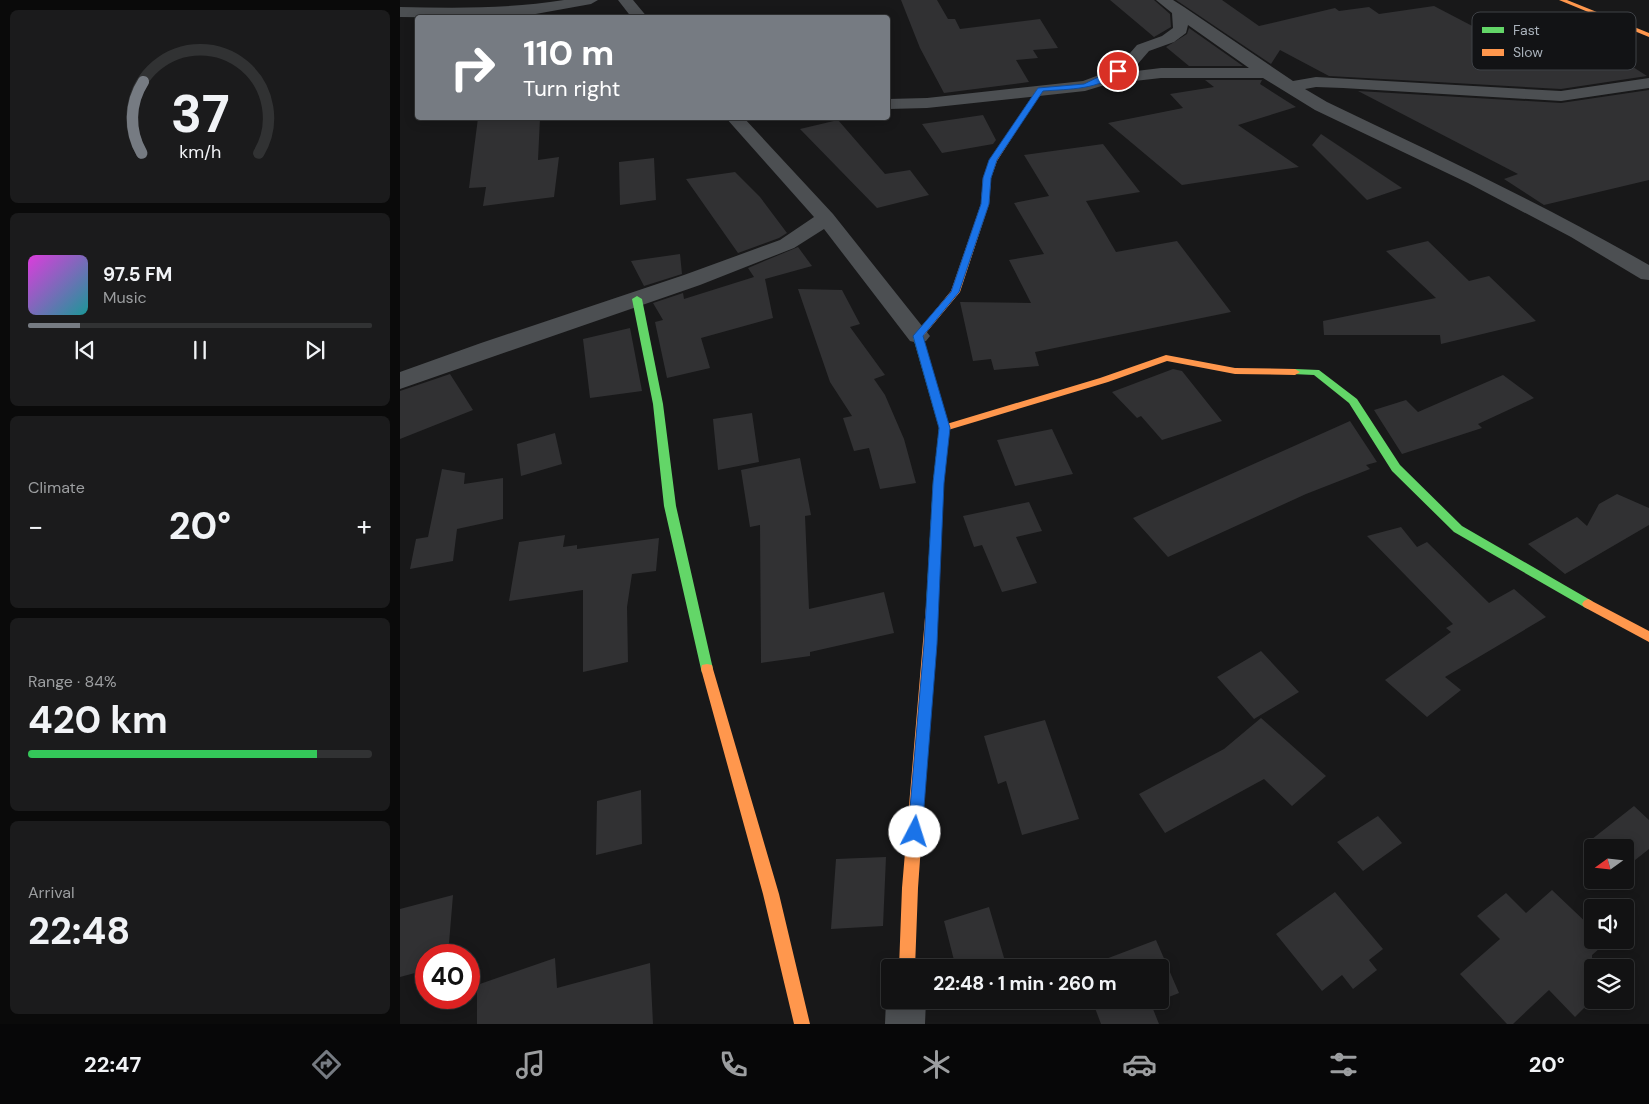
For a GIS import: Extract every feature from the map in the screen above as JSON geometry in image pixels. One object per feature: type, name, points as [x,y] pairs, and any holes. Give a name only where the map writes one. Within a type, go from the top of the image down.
[{"type":"street","points":[[400,12],[481,13],[530,10],[591,0]]},
{"type":"street","points":[[625,0],[638,15]]},
{"type":"street","points":[[1163,0],[1267,73],[1321,106],[1475,179],[1578,233],[1649,274]]},
{"type":"street","points":[[1562,0],[1591,12]]},
{"type":"street","points":[[1105,79],[1130,63],[1143,48],[1168,39],[1181,30],[1179,10]]},
{"type":"street","points":[[1636,31],[1649,36]]},
{"type":"street","points":[[890,104],[927,103],[1040,89],[1085,86],[1105,79],[1161,73],[1267,73]]},
{"type":"street","points":[[1290,87],[1316,82],[1343,82],[1436,90],[1561,96],[1649,84]]},
{"type":"street","points":[[918,336],[955,292],[985,204],[987,178],[993,160],[1040,89]]},
{"type":"street","points":[[743,120],[826,218],[918,336],[944,428],[938,483],[930,644],[910,888],[907,959]]},
{"type":"street","points":[[400,381],[488,348],[637,299],[787,244],[826,218]]},
{"type":"street","points":[[637,299],[658,404],[670,506],[702,652],[771,894],[802,1024]]},
{"type":"street","points":[[944,428],[1104,380],[1166,358],[1235,371],[1316,372],[1353,401],[1396,468],[1458,529],[1649,637]]},
{"type":"street","points":[[905,1024],[906,1009]]},
{"type":"building","points":[[901,0],[937,0],[948,19],[955,19],[960,29],[1040,19],[1058,48],[1033,50],[1038,58],[1016,60],[1029,82],[944,93],[920,48]]},
{"type":"building","points":[[1110,0],[1154,0],[1170,14],[1171,27],[1154,37]]},
{"type":"building","points":[[1176,0],[1222,0],[1259,26],[1335,8],[1339,11],[1369,7],[1379,14],[1434,6],[1472,26],[1472,70],[1636,69],[1647,76],[1561,89],[1329,76],[1280,50],[1271,64]]},
{"type":"building","points":[[1189,28],[1243,66],[1189,66],[1166,47],[1187,34]]},
{"type":"building","points":[[1205,80],[1262,80],[1260,84],[1296,107],[1238,125],[1299,167],[1182,185],[1108,123],[1183,108],[1170,94],[1214,87]]},
{"type":"building","points":[[1649,90],[1649,180],[1544,205],[1504,179],[1518,174],[1358,91],[1561,103]]},
{"type":"building","points":[[983,115],[996,140],[993,144],[942,153],[922,124]]},
{"type":"building","points":[[478,120],[540,120],[538,160],[559,157],[554,197],[483,206],[486,187],[469,188]]},
{"type":"building","points":[[838,120],[885,174],[910,170],[929,195],[877,208],[800,129]]},
{"type":"building","points":[[1321,134],[1402,188],[1367,200],[1312,145]]},
{"type":"building","points":[[1103,144],[1140,192],[1086,201],[1116,252],[1177,241],[1231,312],[1035,352],[1039,366],[994,370],[991,359],[973,361],[960,302],[1031,303],[1009,260],[1044,254],[1014,203],[1049,196],[1024,155]]},
{"type":"building","points":[[654,158],[656,200],[620,205],[619,162]]},
{"type":"building","points":[[735,172],[760,197],[787,233],[779,238],[738,253],[686,179]]},
{"type":"building","points":[[1428,241],[1469,281],[1489,276],[1536,321],[1441,344],[1440,335],[1324,335],[1323,321],[1436,298],[1386,251]]},
{"type":"building","points":[[798,247],[812,266],[765,279],[773,318],[701,338],[710,368],[667,378],[655,322],[663,320],[653,303],[683,293],[684,299],[754,277],[748,268]]},
{"type":"building","points":[[680,254],[682,274],[644,286],[631,261]]},
{"type":"building","points":[[798,289],[842,290],[860,324],[850,327],[885,375],[874,379],[885,395],[904,439],[916,483],[880,489],[869,448],[854,451],[843,418],[852,416],[830,382]]},
{"type":"building","points":[[630,328],[642,391],[590,398],[583,339]]},
{"type":"building","points":[[1173,369],[1182,371],[1222,421],[1162,440],[1141,416],[1137,418],[1112,392]]},
{"type":"building","points":[[450,374],[473,410],[400,439],[400,391]]},
{"type":"building","points":[[1503,375],[1534,398],[1478,424],[1482,428],[1402,454],[1374,410],[1406,400],[1418,412]]},
{"type":"building","points":[[752,413],[759,462],[718,470],[713,419]]},
{"type":"building","points":[[1350,421],[1377,462],[1366,465],[1370,469],[1306,494],[1168,557],[1133,518]]},
{"type":"building","points":[[1052,429],[1073,474],[1015,486],[997,440]]},
{"type":"building","points":[[555,433],[562,464],[521,476],[517,444]]},
{"type":"building","points":[[800,458],[811,515],[805,516],[809,609],[884,592],[894,633],[810,652],[810,656],[761,663],[760,525],[750,527],[741,470]]},
{"type":"building","points":[[442,469],[465,473],[464,484],[503,478],[503,519],[457,529],[453,561],[410,569],[416,539],[428,537]]},
{"type":"building","points":[[1617,494],[1649,508],[1649,525],[1565,574],[1528,544],[1577,517],[1587,526],[1599,504]]},
{"type":"building","points":[[1029,502],[1042,531],[1016,537],[1037,583],[1002,592],[982,545],[974,547],[963,516]]},
{"type":"building","points":[[1401,527],[1417,547],[1427,542],[1489,603],[1514,589],[1546,617],[1445,677],[1461,690],[1427,717],[1385,680],[1451,632],[1446,628],[1453,624],[1367,536]]},
{"type":"building","points":[[565,535],[563,547],[577,545],[577,549],[659,538],[656,571],[632,574],[627,607],[628,662],[583,672],[583,590],[509,601],[519,542]]},
{"type":"building","points":[[1261,651],[1299,692],[1254,719],[1217,677]]},
{"type":"building","points":[[1261,718],[1326,776],[1292,806],[1264,779],[1165,833],[1139,794],[1224,749]]},
{"type":"building","points":[[1045,720],[1079,819],[1022,835],[1006,781],[998,784],[984,736]]},
{"type":"building","points":[[641,790],[642,844],[596,855],[597,801]]},
{"type":"building","points":[[1634,806],[1649,820],[1649,849],[1634,861],[1634,839],[1592,839]]},
{"type":"building","points":[[1378,816],[1402,843],[1363,871],[1337,842]]},
{"type":"building","points":[[886,857],[883,926],[831,929],[836,859]]},
{"type":"building","points":[[1552,890],[1584,920],[1584,949],[1599,949],[1592,955],[1592,959],[1584,959],[1584,1008],[1575,1017],[1549,990],[1513,1024],[1507,1024],[1460,974],[1500,939],[1477,916],[1506,893],[1526,913]]},
{"type":"building","points":[[1335,892],[1383,949],[1369,960],[1377,970],[1353,989],[1342,975],[1322,991],[1276,934]]},
{"type":"building","points":[[453,895],[449,944],[415,944],[415,973],[400,977],[400,909]]},
{"type":"building","points":[[989,907],[1004,959],[954,959],[944,921]]},
{"type":"building","points":[[1156,940],[1164,959],[1106,959]]},
{"type":"building","points":[[555,958],[557,988],[650,963],[653,1024],[477,1024],[477,1009],[480,1009],[480,984]]},
{"type":"building","points":[[1169,970],[1179,993],[1169,997]]},
{"type":"building","points":[[1095,1009],[1153,1009],[1159,1024],[1101,1024]]},
{"type":"traffic: fast","points":[[637,299],[658,404],[670,506],[707,669]]},
{"type":"traffic: fast","points":[[918,337],[944,428],[938,483],[932,606]]},
{"type":"traffic: fast","points":[[1295,372],[1316,372],[1353,401],[1396,468],[1458,529],[1588,604]]},
{"type":"traffic: slow","points":[[1562,0],[1592,12]]},
{"type":"traffic: slow","points":[[1636,30],[1649,35]]},
{"type":"traffic: slow","points":[[918,337],[955,292],[985,204],[987,178],[993,161],[1040,89]]},
{"type":"traffic: slow","points":[[944,428],[1104,380],[1166,358],[1235,371],[1295,372]]},
{"type":"traffic: slow","points":[[1588,604],[1649,637]]},
{"type":"traffic: slow","points":[[907,959],[910,888],[932,606]]},
{"type":"traffic: slow","points":[[707,669],[771,894],[802,1024]]},
{"type":"route","points":[[915,832],[930,644],[938,483],[944,428],[918,336],[955,292],[985,204],[987,178],[993,160],[1040,89],[1085,86],[1105,79],[1118,71]]}]
